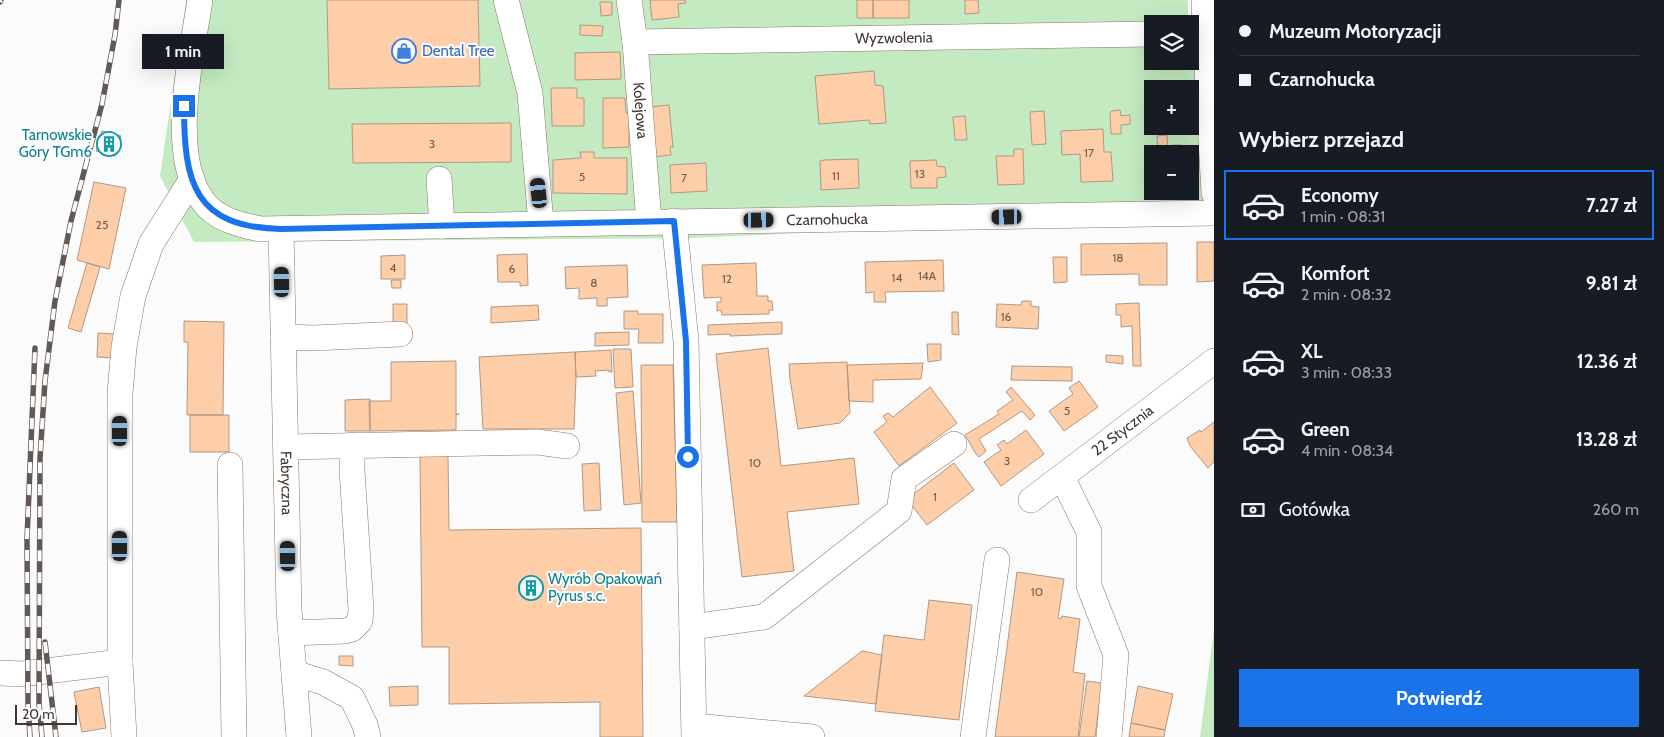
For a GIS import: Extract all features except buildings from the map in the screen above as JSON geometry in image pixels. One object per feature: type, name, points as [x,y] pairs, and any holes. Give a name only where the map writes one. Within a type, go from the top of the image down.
[{"type":"street","name":"Czarnohucka","points":[[200,0],[184,106],[184,143],[192,179],[198,194],[208,208],[235,223],[252,227],[281,229],[1214,212]]},
{"type":"street","points":[[506,0],[530,93],[541,224]]},
{"type":"street","name":"Kolejowa","points":[[629,0],[635,42],[649,222]]},
{"type":"street","points":[[1204,0],[1203,33],[1214,193]]},
{"type":"street","name":"Wyzwolenia","points":[[635,42],[1144,34]]},
{"type":"street","points":[[124,737],[120,662],[120,393],[124,347],[133,296],[151,244],[192,179]]},
{"type":"street","points":[[439,179],[442,226]]},
{"type":"street","points":[[674,221],[686,341],[694,731],[812,737]]},
{"type":"street","name":"Fabryczna","points":[[281,229],[291,633],[299,737]]},
{"type":"street","points":[[283,337],[314,338],[400,334]]},
{"type":"street","name":"22 Stycznia","points":[[1031,500],[1214,361]]},
{"type":"street","points":[[286,447],[538,442],[566,446]]},
{"type":"street","points":[[692,627],[764,617],[899,510],[904,479],[954,444]]},
{"type":"street","points":[[291,633],[345,630],[352,628],[360,622],[361,609],[352,445]]},
{"type":"street","points":[[230,465],[234,737]]},
{"type":"street","points":[[1062,477],[1089,532],[1089,586],[1116,655],[1108,737]]},
{"type":"street","points":[[973,737],[997,560]]},
{"type":"street","points":[[0,673],[22,674],[120,662]]},
{"type":"street","points":[[294,673],[322,682],[352,698],[365,725],[368,737]]},
{"type":"green space","points":[[186,0],[1188,0],[1188,15],[1144,15],[1144,70],[1199,70],[1199,41],[1214,40],[1214,222],[986,225],[689,238],[194,242],[160,176]]},
{"type":"green space","points":[[1214,629],[1214,737],[1200,737]]},
{"type":"railway","points":[[42,737],[39,703],[40,458],[45,381],[55,301],[71,221],[102,104],[115,35],[119,0]]},
{"type":"railway","points":[[30,737],[27,539],[35,348]]},
{"type":"railway","points":[[45,642],[56,737]]},
{"type":"place","name":"Dental Tree","points":[[404,51]]},
{"type":"place","name":"Tarnowskie Góry TGm6","points":[[109,144]]},
{"type":"place","name":"Wyrób Opakowań Pyrus s.c.","points":[[531,588]]},
{"type":"route","points":[[184,106],[184,143],[192,179],[198,194],[208,208],[235,223],[260,228],[281,229],[674,221],[686,341],[688,457]]}]
